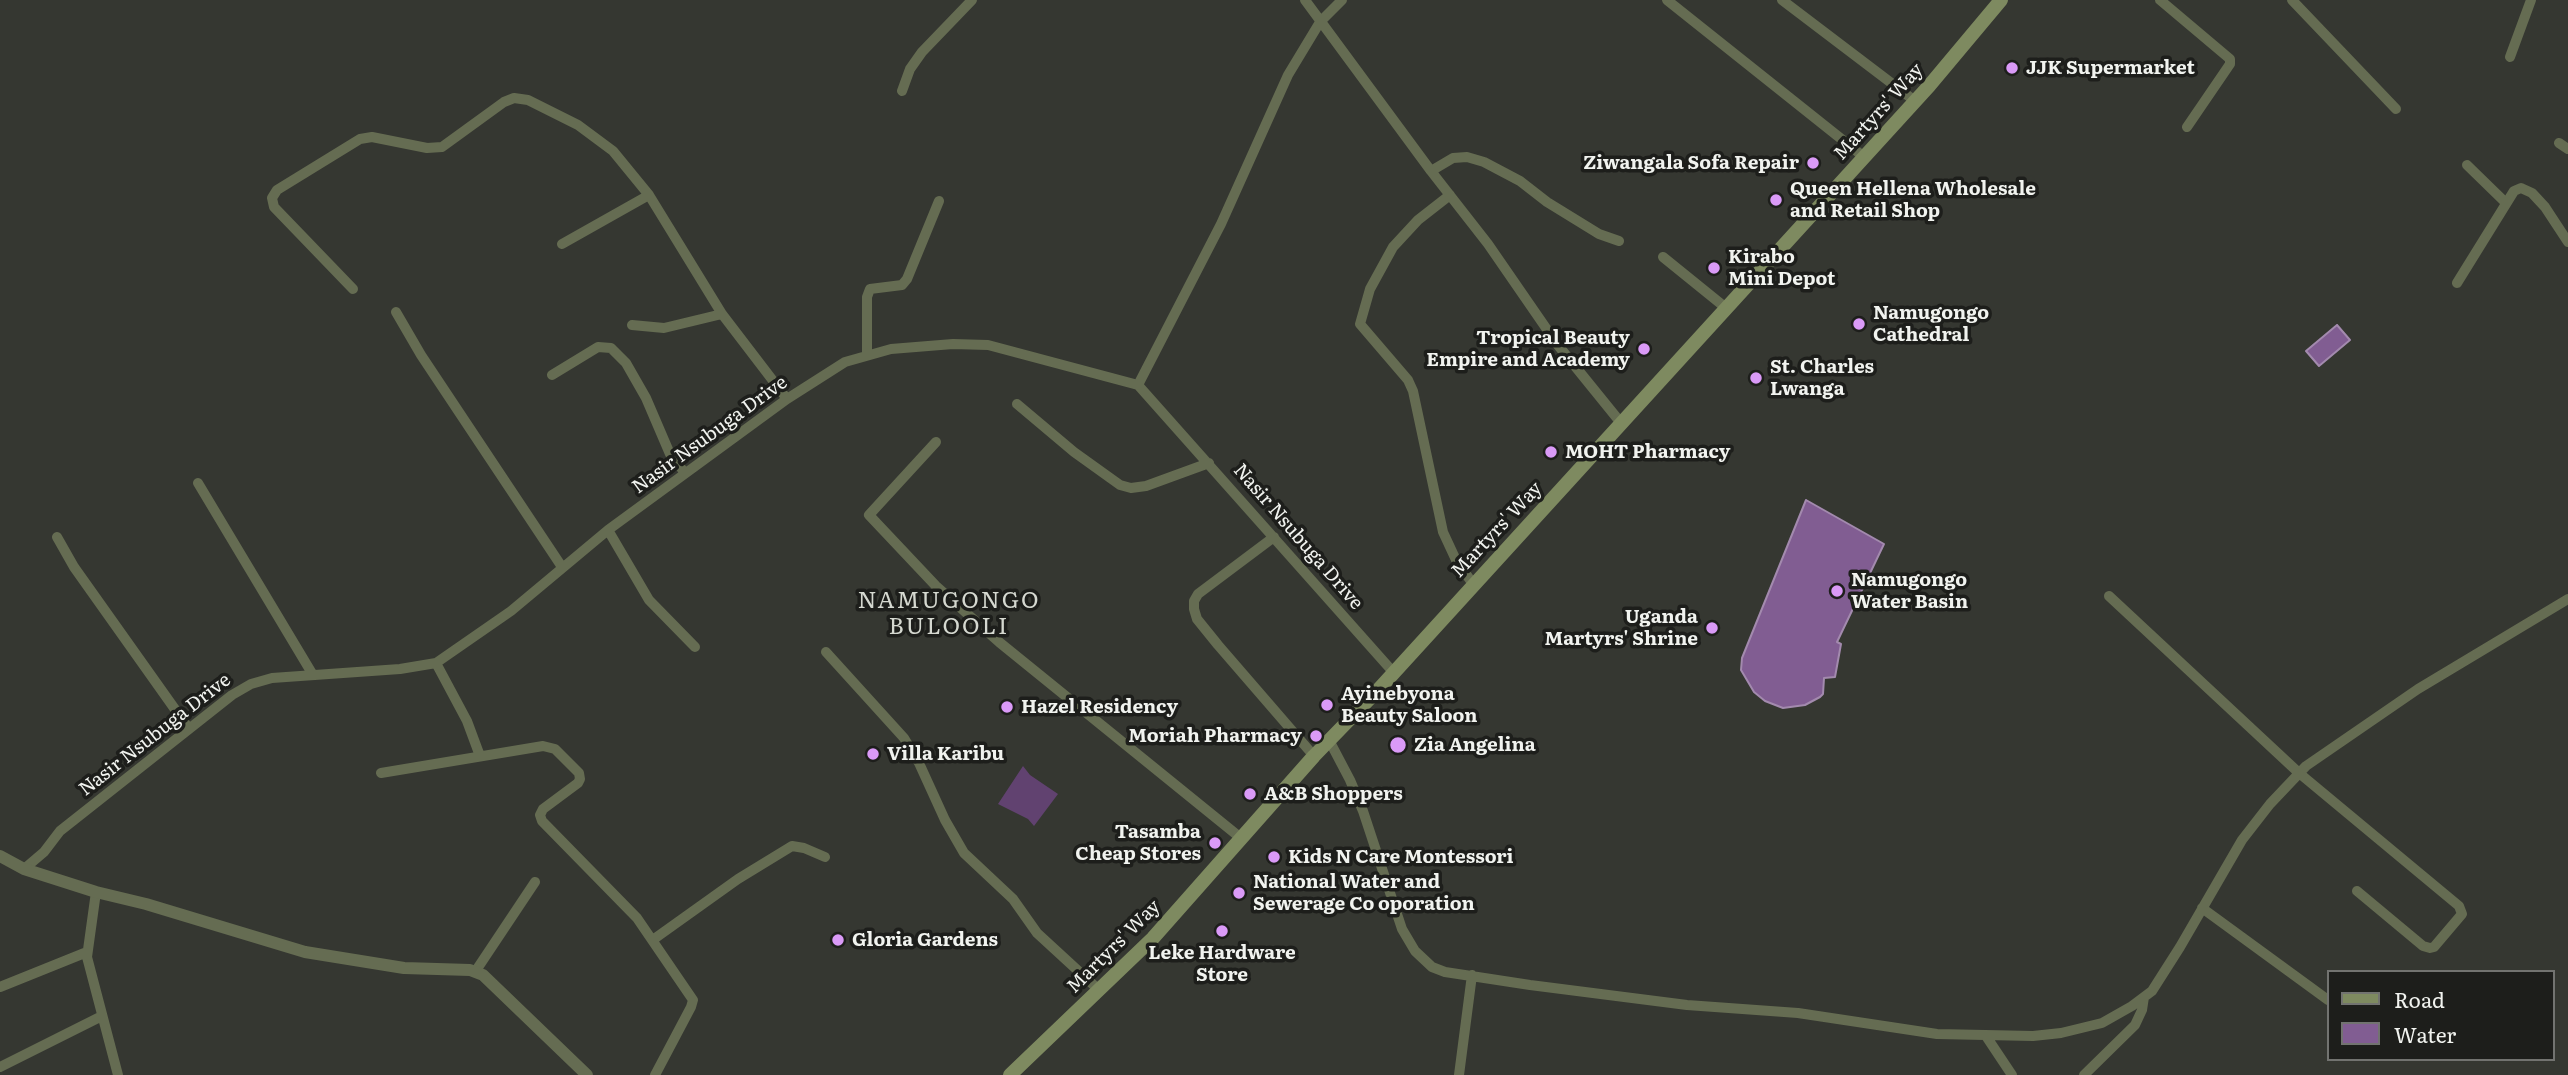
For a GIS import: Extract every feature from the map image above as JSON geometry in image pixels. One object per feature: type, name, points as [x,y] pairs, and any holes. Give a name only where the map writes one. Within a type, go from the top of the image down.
[{"type":"main road","name":"Martyrs' Way","points":[[1010,1075],[1153,937],[1314,757],[1394,673],[1915,101],[2001,0]]},
{"type":"street","points":[[902,91],[910,69],[922,52],[972,0]]},
{"type":"street","points":[[1305,0],[1431,171],[1489,244],[1557,344],[1621,423]]},
{"type":"street","points":[[1138,385],[1221,224],[1288,75],[1320,22],[1342,0]]},
{"type":"street","points":[[1667,0],[1864,157]]},
{"type":"street","points":[[1782,0],[1915,101]]},
{"type":"street","points":[[2160,0],[2230,59],[2230,64],[2187,127]]},
{"type":"street","points":[[2292,0],[2396,109]]},
{"type":"street","points":[[2510,57],[2530,0]]},
{"type":"street","points":[[353,289],[283,218],[272,203],[273,195],[284,184],[365,138],[372,137],[427,148],[442,147],[504,102],[514,98],[528,100],[578,125],[613,151],[649,195],[722,314],[787,399]]},
{"type":"street","points":[[1431,171],[1453,158],[1467,157],[1485,162],[1520,181],[1547,202],[1599,234],[1619,241]]},
{"type":"street","points":[[2467,165],[2506,203]]},
{"type":"street","points":[[2457,283],[2514,191],[2521,188],[2528,190],[2545,207],[2568,242]]},
{"type":"street","points":[[562,244],[649,195]]},
{"type":"street","points":[[1450,195],[1418,220],[1393,247],[1370,289],[1360,324],[1400,369],[1413,391],[1443,532],[1473,584]]},
{"type":"street","points":[[867,355],[867,297],[870,289],[902,285],[907,279],[939,201]]},
{"type":"street","points":[[1663,257],[1727,308]]},
{"type":"street","points":[[396,312],[427,364],[562,567]]},
{"type":"street","points":[[632,325],[664,328],[683,326],[722,314]]},
{"type":"street","name":"Nasir Nsubuga Drive","points":[[24,869],[44,852],[60,831],[232,695],[251,684],[272,678],[400,669],[436,663],[510,611],[608,530],[787,399],[845,362],[867,355],[925,345],[988,345],[1138,385],[1394,673]]},
{"type":"street","points":[[552,375],[598,347],[611,348],[626,363],[646,398],[670,454],[685,473]]},
{"type":"street","points":[[1017,404],[1074,452],[1120,485],[1131,488],[1146,486],[1209,463]]},
{"type":"street","points":[[936,442],[869,515],[936,586],[999,642],[1242,839]]},
{"type":"street","points":[[198,483],[313,675]]},
{"type":"street","points":[[608,530],[649,600],[695,647]]},
{"type":"street","points":[[57,537],[74,567],[189,729]]},
{"type":"street","points":[[1274,537],[1198,594],[1194,601],[1194,610],[1197,619],[1218,645],[1314,757]]},
{"type":"street","points":[[2109,596],[2299,773],[2459,906],[2462,914],[2434,947],[2430,948],[2423,946],[2357,891]]},
{"type":"street","points":[[1330,742],[1363,811],[1402,929],[1408,942],[1432,967],[1445,972],[1687,1005],[1798,1013],[1937,1034],[2033,1036],[2102,1023],[2144,997],[2157,985],[2242,841],[2270,804],[2299,773],[2327,750],[2418,689],[2568,599]]},
{"type":"street","points":[[827,652],[908,744],[964,853],[1013,899],[1037,933],[1100,990]]},
{"type":"street","points":[[436,663],[467,722],[481,756]]},
{"type":"street","points":[[381,773],[543,746],[551,746],[579,773],[578,783],[542,809],[542,821],[638,918],[693,1000],[655,1075]]},
{"type":"street","points":[[654,939],[738,879],[792,846],[825,857]]},
{"type":"street","points":[[0,856],[24,869],[96,892],[146,904],[305,952],[404,968],[457,968],[475,972],[483,975],[524,1013],[584,1074]]},
{"type":"street","points":[[475,972],[535,882]]},
{"type":"street","points":[[96,892],[87,952],[118,1075]]},
{"type":"street","points":[[2202,908],[2326,999]]},
{"type":"street","points":[[0,987],[87,952]]},
{"type":"street","points":[[1459,1075],[1472,975]]},
{"type":"street","points":[[2084,1075],[2135,1025],[2143,1010],[2144,997]]},
{"type":"street","points":[[0,1067],[102,1016]]},
{"type":"street","points":[[1986,1036],[2012,1075]]},
{"type":"shaded area","points":[[1023,766],[1030,775],[1058,794],[1034,826],[1028,819],[998,804]]},
{"type":"water","points":[[2337,325],[2350,340],[2319,366],[2306,351]]},
{"type":"water","points":[[1806,500],[1884,544],[1837,642],[1841,644],[1835,677],[1824,678],[1823,694],[1820,697],[1805,705],[1783,708],[1765,701],[1754,692],[1741,670],[1742,658]]},
{"type":"place","name":"JJK Supermarket","points":[[2012,68]]},
{"type":"place","name":"Ziwangala Sofa Repair","points":[[1813,163]]},
{"type":"place","name":"Queen Hellena Wholesale and Retail Shop","points":[[1776,200]]},
{"type":"place","name":"Kirabo Mini Depot","points":[[1714,268]]},
{"type":"place","name":"Namugongo Cathedral","points":[[1859,324]]},
{"type":"place","name":"Tropical Beauty Empire and Academy","points":[[1644,349]]},
{"type":"place","name":"St. Charles Lwanga","points":[[1756,378]]},
{"type":"place","name":"MOHT Pharmacy","points":[[1551,452]]},
{"type":"place","name":"Namugongo Water Basin","points":[[1837,591]]},
{"type":"place","name":"Uganda Martyrs' Shrine","points":[[1712,628]]},
{"type":"place","name":"Ayinebyona Beauty Saloon","points":[[1327,705]]},
{"type":"place","name":"Hazel Residency","points":[[1007,707]]},
{"type":"place","name":"Moriah Pharmacy","points":[[1316,736]]},
{"type":"place","name":"Zia Angelina","points":[[1398,745]]},
{"type":"place","name":"Villa Karibu","points":[[873,754]]},
{"type":"place","name":"A&B Shoppers","points":[[1250,794]]},
{"type":"place","name":"Tasamba Cheap Stores","points":[[1215,843]]},
{"type":"place","name":"Kids N Care Montessori","points":[[1274,857]]},
{"type":"place","name":"National Water and Sewerage Co oporation","points":[[1239,893]]},
{"type":"place","name":"Leke Hardware Store","points":[[1222,931]]},
{"type":"place","name":"Gloria Gardens","points":[[838,940]]},
{"type":"district","name":"NAMUGONGO BULOOLI","points":[[949,614]]}]
